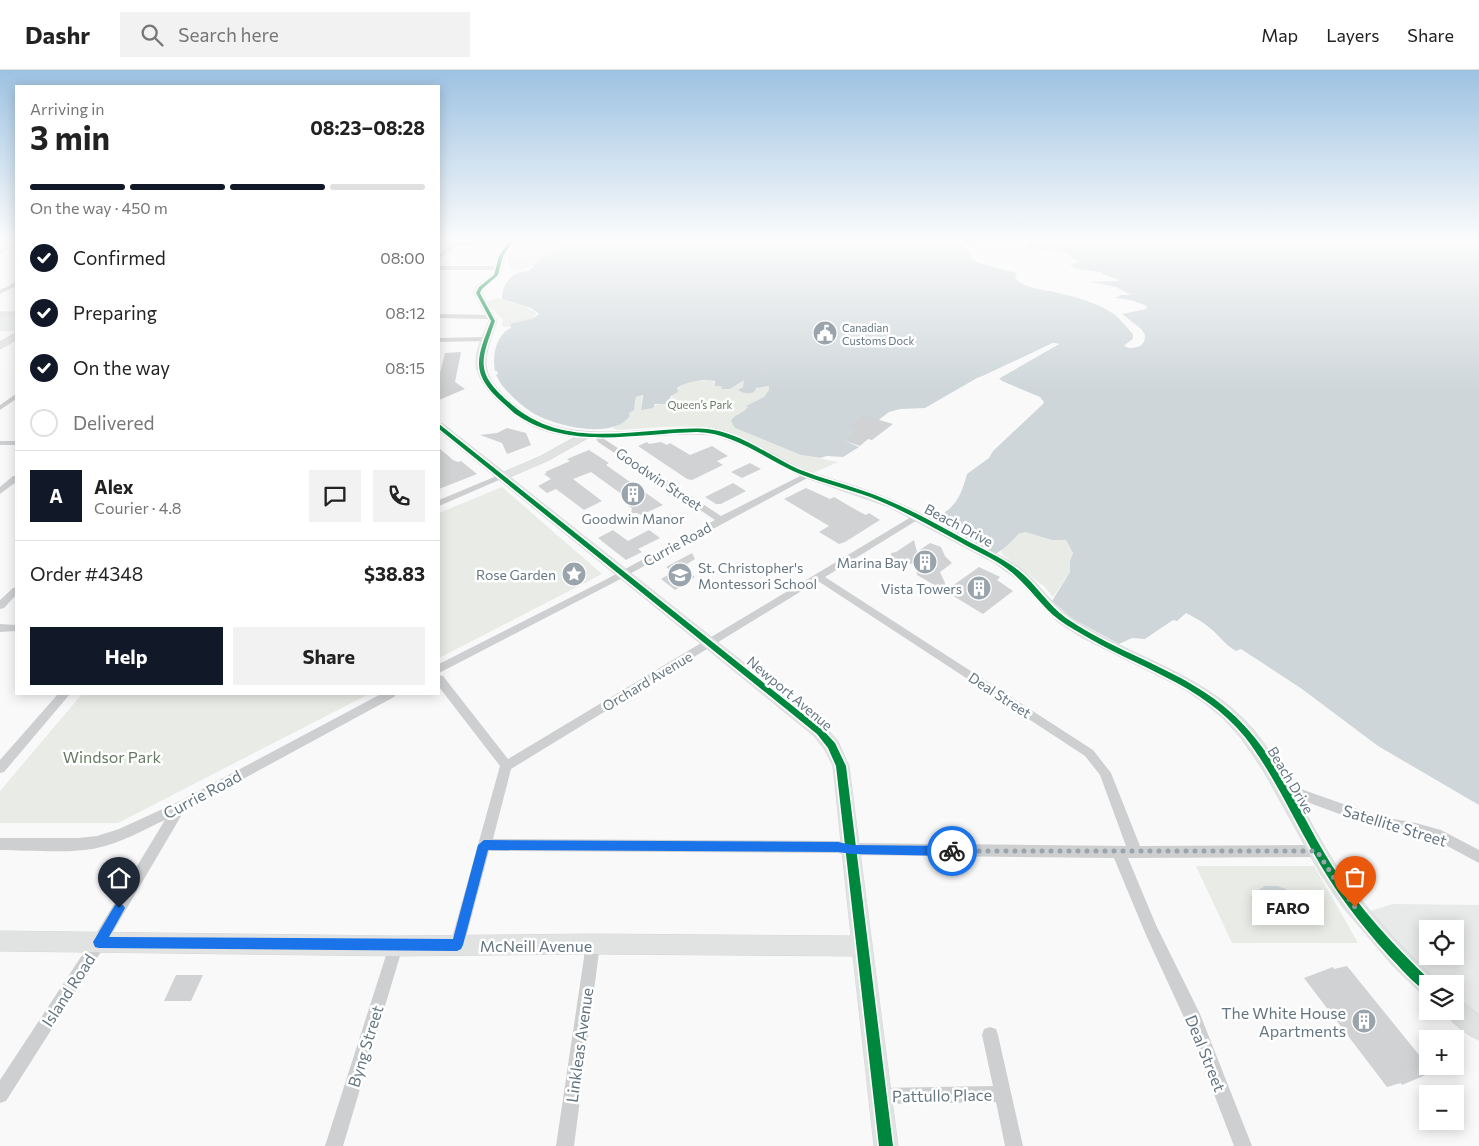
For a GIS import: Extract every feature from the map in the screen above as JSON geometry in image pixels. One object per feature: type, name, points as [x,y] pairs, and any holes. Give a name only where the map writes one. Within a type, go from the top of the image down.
[{"type":"main road","points":[[479,290],[478,293],[492,317]]},
{"type":"main road","points":[[0,314],[15,314]]},
{"type":"main road","name":"Beach Drive","points":[[492,317],[493,324],[481,354],[481,367],[490,387],[521,416],[558,432],[584,436],[698,430],[716,432],[733,438],[809,475],[882,500],[916,516],[1014,570],[1064,619],[1098,640],[1182,681],[1205,696],[1247,733],[1336,881],[1365,920],[1419,978]]},
{"type":"main road","points":[[0,346],[15,337]]},
{"type":"main road","name":"Newport Avenue","points":[[440,427],[820,732],[832,746],[841,766],[886,1146]]},
{"type":"main road","points":[[555,453],[562,443],[558,432]]},
{"type":"main road","points":[[502,477],[555,453],[584,436]]},
{"type":"main road","points":[[555,453],[569,451],[598,436]]},
{"type":"main road","name":"McNeill Avenue","points":[[0,941],[396,946],[593,944],[862,946]]},
{"type":"main road","points":[[1464,1018],[1479,1030]]},
{"type":"street","points":[[440,318],[492,317]]},
{"type":"street","points":[[440,340],[486,339]]},
{"type":"street","points":[[0,408],[15,397]]},
{"type":"street","name":"Goodwin Street","points":[[598,436],[601,440],[721,520]]},
{"type":"street","points":[[0,442],[15,443]]},
{"type":"street","name":"Currie Road","points":[[440,667],[623,574],[721,520],[809,475]]},
{"type":"street","points":[[440,503],[502,477]]},
{"type":"street","points":[[0,491],[15,479]]},
{"type":"street","name":"Orchard Avenue","points":[[506,766],[710,644],[916,516]]},
{"type":"street","name":"Deal Street","points":[[819,577],[1089,753],[1105,773],[1135,852]]},
{"type":"street","points":[[0,606],[15,591]]},
{"type":"street","points":[[0,628],[15,628]]},
{"type":"street","points":[[440,680],[471,718],[506,766],[457,945]]},
{"type":"street","points":[[0,768],[63,695]]},
{"type":"street","name":"Currie Road","points":[[0,844],[97,842],[122,834],[181,806],[388,695]]},
{"type":"street","name":"Satellite Street","points":[[1281,787],[1380,823],[1412,828],[1441,836],[1479,857]]},
{"type":"street","name":"Island Road","points":[[0,1095],[99,942],[181,806]]},
{"type":"street","points":[[484,845],[838,847],[852,849],[1118,852],[1317,851]]},
{"type":"street","name":"Deal Street","points":[[1118,852],[1151,930],[1194,1020],[1243,1146]]},
{"type":"street","name":"Linkleas Avenue","points":[[565,1146],[593,944]]},
{"type":"street","name":"Byng Street","points":[[334,1146],[396,946]]},
{"type":"street","name":"Pattullo Place","points":[[990,1036],[1014,1146]]},
{"type":"street","name":"Pattullo Place","points":[[880,1096],[1003,1094]]},
{"type":"shaded area","points":[[503,290],[1045,290],[1087,301],[1108,310],[1126,324],[1133,334],[1133,339],[1125,345],[1128,348],[1140,346],[1145,338],[1141,329],[1122,314],[1146,309],[1147,306],[1131,300],[1115,298],[1121,295],[1131,295],[1122,290],[1479,290],[1479,805],[1378,746],[1302,689],[1241,649],[1236,651],[1232,649],[1214,631],[1186,613],[1177,621],[1173,620],[1145,639],[1132,638],[1119,644],[1073,619],[1052,601],[1070,572],[1070,561],[1073,553],[1066,540],[1052,540],[1025,532],[1018,534],[1008,545],[995,554],[947,527],[945,512],[957,500],[967,474],[989,458],[993,451],[1044,402],[1040,397],[999,378],[1059,344],[1053,343],[977,378],[925,408],[900,409],[889,412],[845,441],[859,447],[843,457],[827,456],[820,458],[801,455],[735,428],[731,421],[733,418],[748,407],[746,406],[764,397],[769,390],[769,386],[756,388],[752,393],[742,392],[738,390],[743,387],[744,380],[730,389],[722,389],[721,386],[715,386],[715,381],[701,380],[691,382],[677,388],[678,392],[671,396],[667,404],[655,404],[653,408],[641,410],[643,395],[636,397],[634,410],[629,413],[630,416],[621,424],[610,428],[596,429],[567,426],[542,418],[516,400],[501,384],[496,375],[498,374],[495,371],[495,352],[502,335],[511,328],[510,324],[534,318],[539,314],[531,308],[502,299]]},
{"type":"shaded area","points":[[0,316],[15,317],[15,331],[0,331]]},
{"type":"shaded area","points":[[1264,886],[1277,886],[1286,889],[1293,903],[1282,912],[1264,911],[1253,903],[1251,897]]},
{"type":"shaded area","points":[[1393,904],[1479,905],[1479,1020],[1464,1003],[1464,975],[1427,975],[1367,912]]},
{"type":"green space","points":[[497,298],[526,307],[536,313],[534,319],[507,327],[502,326],[503,320],[486,302]]},
{"type":"green space","name":"Queen’s Park","points":[[709,380],[730,389],[743,380],[745,380],[743,387],[739,389],[769,386],[769,390],[764,397],[747,406],[749,407],[745,412],[737,414],[735,428],[801,455],[838,462],[813,473],[718,429],[706,427],[681,426],[617,430],[613,428],[630,416],[629,413],[636,403],[636,397],[642,394],[641,410],[670,401],[677,389],[684,384],[692,381]]},
{"type":"green space","points":[[502,487],[602,574],[440,657],[440,513]]},
{"type":"green space","points":[[1025,532],[1052,540],[1066,540],[1073,553],[1070,561],[1070,572],[1053,597],[1045,587],[1003,555],[1001,551],[1018,534]]},
{"type":"green space","name":"Windsor Park","points":[[81,695],[367,695],[118,823],[0,823],[0,791]]},
{"type":"green space","points":[[1196,866],[1314,866],[1358,943],[1232,943]]},
{"type":"pier","points":[[1113,312],[1122,314],[1141,329],[1145,335],[1144,342],[1140,346],[1133,348],[1124,346],[1133,339],[1133,334]]},
{"type":"pier","points":[[1053,343],[1059,344],[1000,378],[997,377],[1044,350],[990,376],[985,375]]},
{"type":"building","points":[[461,352],[455,382],[465,389],[440,400],[440,373],[445,353]]},
{"type":"building","points":[[863,415],[893,424],[872,440],[868,439],[860,446],[845,441],[855,430],[848,428]]},
{"type":"building","points":[[507,428],[526,433],[531,445],[507,454],[502,443],[480,435],[497,433]]},
{"type":"building","points":[[647,442],[649,444],[661,442],[667,445],[670,443],[690,455],[712,446],[728,456],[717,461],[723,465],[692,480],[687,479],[638,446]]},
{"type":"building","points":[[440,449],[453,460],[461,461],[477,474],[440,489]]},
{"type":"building","points":[[589,450],[609,463],[606,465],[663,505],[641,515],[631,513],[632,508],[628,506],[634,503],[591,472],[573,479],[602,501],[584,510],[556,489],[547,493],[538,486],[551,479],[544,474],[547,473],[545,472],[570,461],[567,459]]},
{"type":"building","points":[[750,463],[761,469],[742,478],[731,472]]},
{"type":"building","points":[[733,483],[746,491],[721,504],[716,504],[705,497]]},
{"type":"building","points":[[806,488],[830,499],[834,497],[866,515],[869,513],[880,520],[839,544],[819,532],[829,526],[784,499]]},
{"type":"building","points":[[613,530],[628,541],[649,530],[660,538],[638,549],[642,552],[626,560],[598,538]]},
{"type":"building","name":"Marina Bay","points":[[914,540],[917,552],[930,543],[941,547],[945,556],[952,563],[940,572],[945,583],[943,590],[917,575],[915,564],[892,562],[891,553],[896,552]]},
{"type":"building","name":"St. Christopher's Montessori School","points":[[692,553],[695,559],[684,566],[695,577],[675,590],[661,579],[673,572],[666,567]]},
{"type":"building","name":"Vista Towers","points":[[979,567],[1000,577],[997,580],[1013,591],[983,614],[945,591]]},
{"type":"building","name":"The White House Apartments","points":[[1347,966],[1419,1055],[1419,1075],[1426,1075],[1402,1085],[1401,1083],[1387,1087],[1304,978],[1333,967],[1334,969]]},
{"type":"building","points":[[176,975],[203,975],[191,1001],[164,1001]]},
{"type":"waterway","points":[[1293,903],[1293,910],[1298,916]]},
{"type":"cycle path","points":[[479,290],[478,293],[493,321],[484,344],[481,369],[491,387],[519,414],[538,424],[558,431],[579,434],[622,435],[697,430],[715,432],[735,438],[794,469],[893,505],[991,556],[1021,576],[1063,619],[1110,646],[1184,682],[1207,697],[1228,714],[1259,749],[1327,867],[1349,899],[1386,945],[1419,977]]},
{"type":"cycle path","points":[[440,427],[820,732],[832,746],[841,766],[886,1146]]},
{"type":"way so far","points":[[952,851],[1317,851],[1355,907]]},
{"type":"place","name":"Canadian Customs Dock","points":[[825,333]]},
{"type":"place","name":"Goodwin Manor","points":[[633,494]]},
{"type":"place","name":"Marina Bay","points":[[925,562]]},
{"type":"place","name":"Rose Garden","points":[[574,574]]},
{"type":"place","name":"St. Christopher's Montessori School","points":[[680,575]]},
{"type":"place","name":"Vista Towers","points":[[979,588]]},
{"type":"place","name":"FARO","points":[[1355,907]]},
{"type":"place","name":"The White House Apartments","points":[[1364,1021]]},
{"type":"route","points":[[119,908],[99,942],[377,946],[457,945],[484,845],[838,847],[852,849],[952,851]]}]
